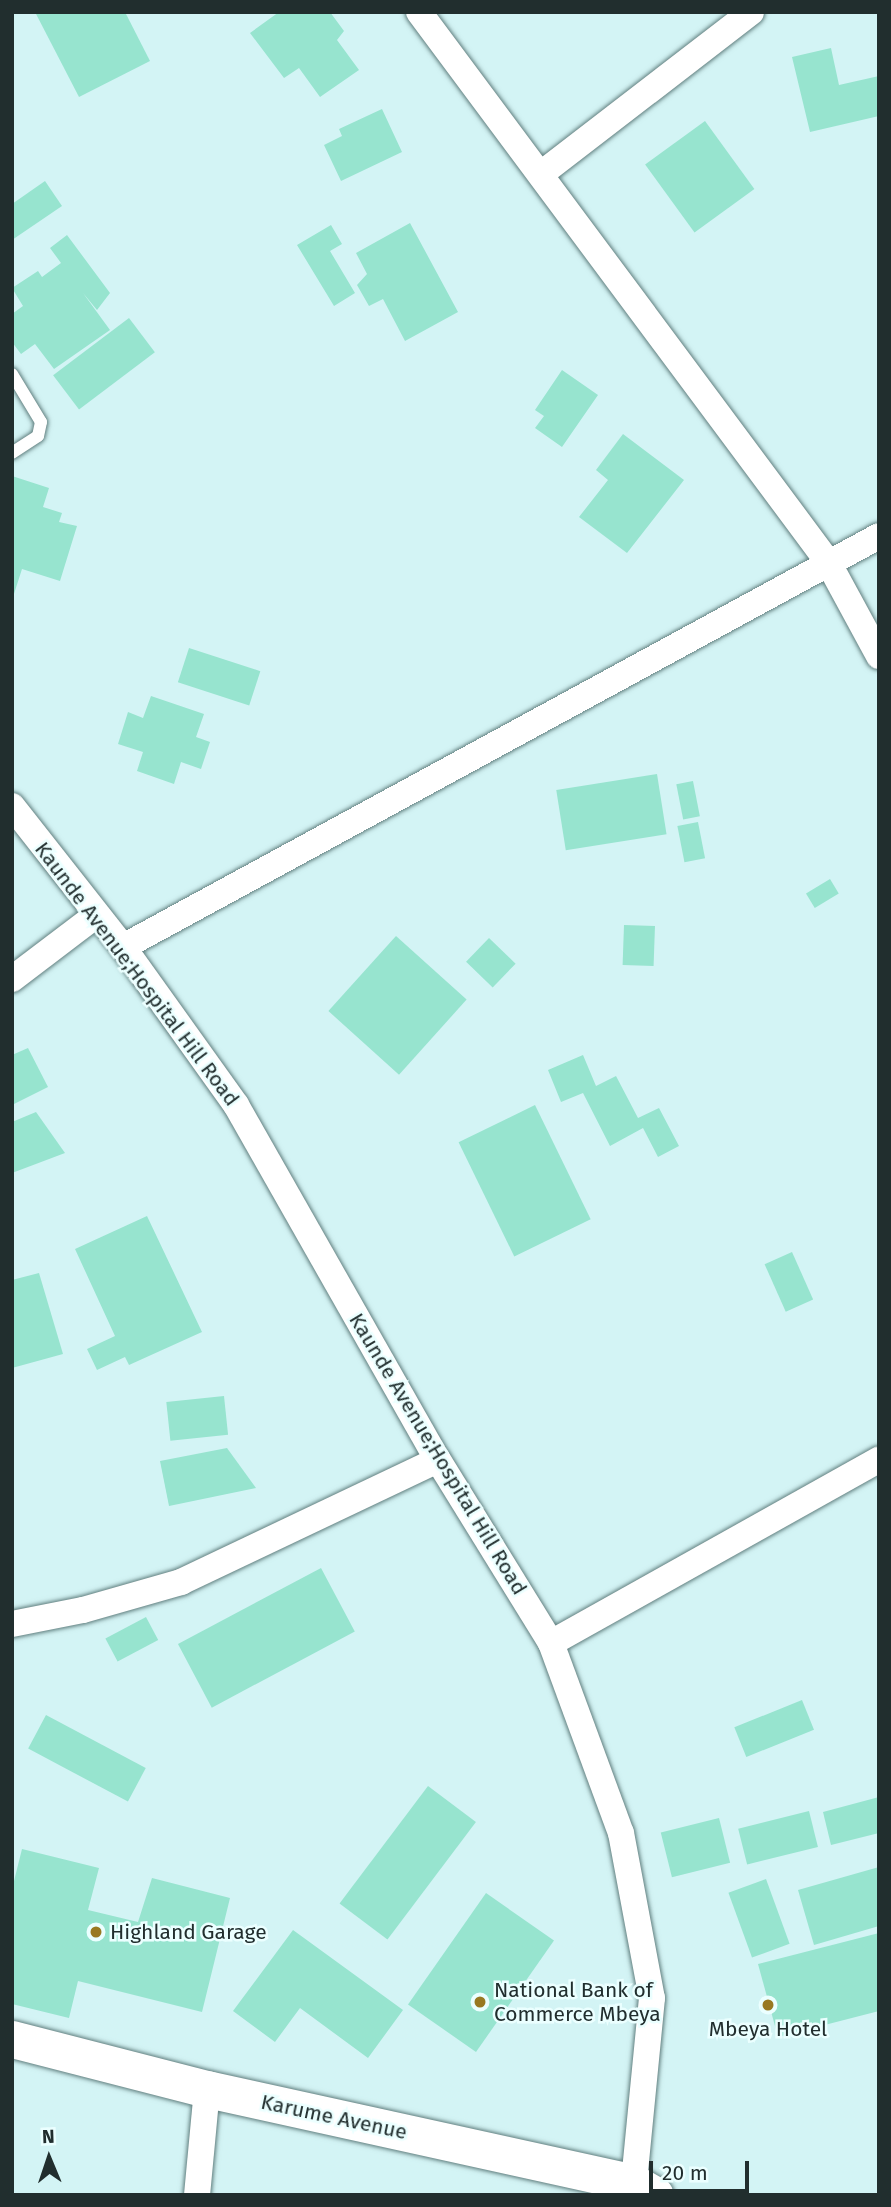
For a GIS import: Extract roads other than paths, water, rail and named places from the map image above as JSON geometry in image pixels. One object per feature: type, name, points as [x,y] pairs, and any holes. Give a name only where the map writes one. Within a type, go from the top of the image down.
[{"type":"main road","name":"Karume Avenue","points":[[12,2039],[206,2089],[645,2189]]},
{"type":"street","points":[[419,12],[828,562],[879,656]]},
{"type":"street","points":[[541,174],[751,12]]},
{"type":"street","points":[[122,947],[879,536]]},
{"type":"street","name":"Kaunde Avenue;Hospital Hill Road","points":[[12,806],[94,916],[122,947],[236,1105],[438,1460],[551,1643],[621,1833],[652,1998],[645,2189]]},
{"type":"street","points":[[12,979],[94,916]]},
{"type":"street","points":[[12,1624],[83,1610],[181,1582],[438,1460]]},
{"type":"street","points":[[551,1643],[879,1460]]},
{"type":"street","points":[[197,2195],[206,2089]]},
{"type":"lane","points":[[12,374],[41,422],[38,436],[12,453]]},
{"type":"place","name":"Highland Garage","points":[[96,1932]]},
{"type":"place","name":"National Bank of Commerce Mbeya","points":[[480,2002]]},
{"type":"place","name":"Mbeya Hotel","points":[[768,2005]]}]
